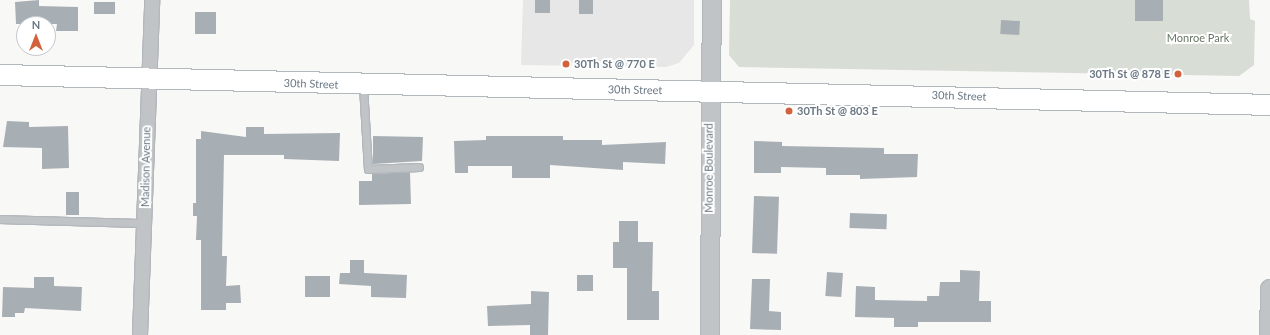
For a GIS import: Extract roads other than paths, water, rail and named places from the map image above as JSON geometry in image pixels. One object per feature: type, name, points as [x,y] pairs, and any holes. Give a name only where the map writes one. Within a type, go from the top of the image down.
[{"type":"main road","name":"30th Street","points":[[0,75],[150,78],[363,86],[710,90],[1270,105]]},
{"type":"street","name":"Madison Avenue","points":[[140,335],[152,0]]},
{"type":"street","name":"Monroe Boulevard","points":[[710,335],[710,90],[712,0]]},
{"type":"street","points":[[1269,335],[1270,289]]},
{"type":"lane","points":[[363,86],[368,169],[419,167]]},
{"type":"lane","points":[[0,219],[145,223]]},
{"type":"place","name":"30Th St @ 770 E","points":[[566,64]]},
{"type":"place","name":"30Th St @ 878 E","points":[[1178,74]]},
{"type":"place","name":"30Th St @ 803 E","points":[[789,111]]},
{"type":"park label","name":"Monroe Park","points":[[1198,38]]}]
